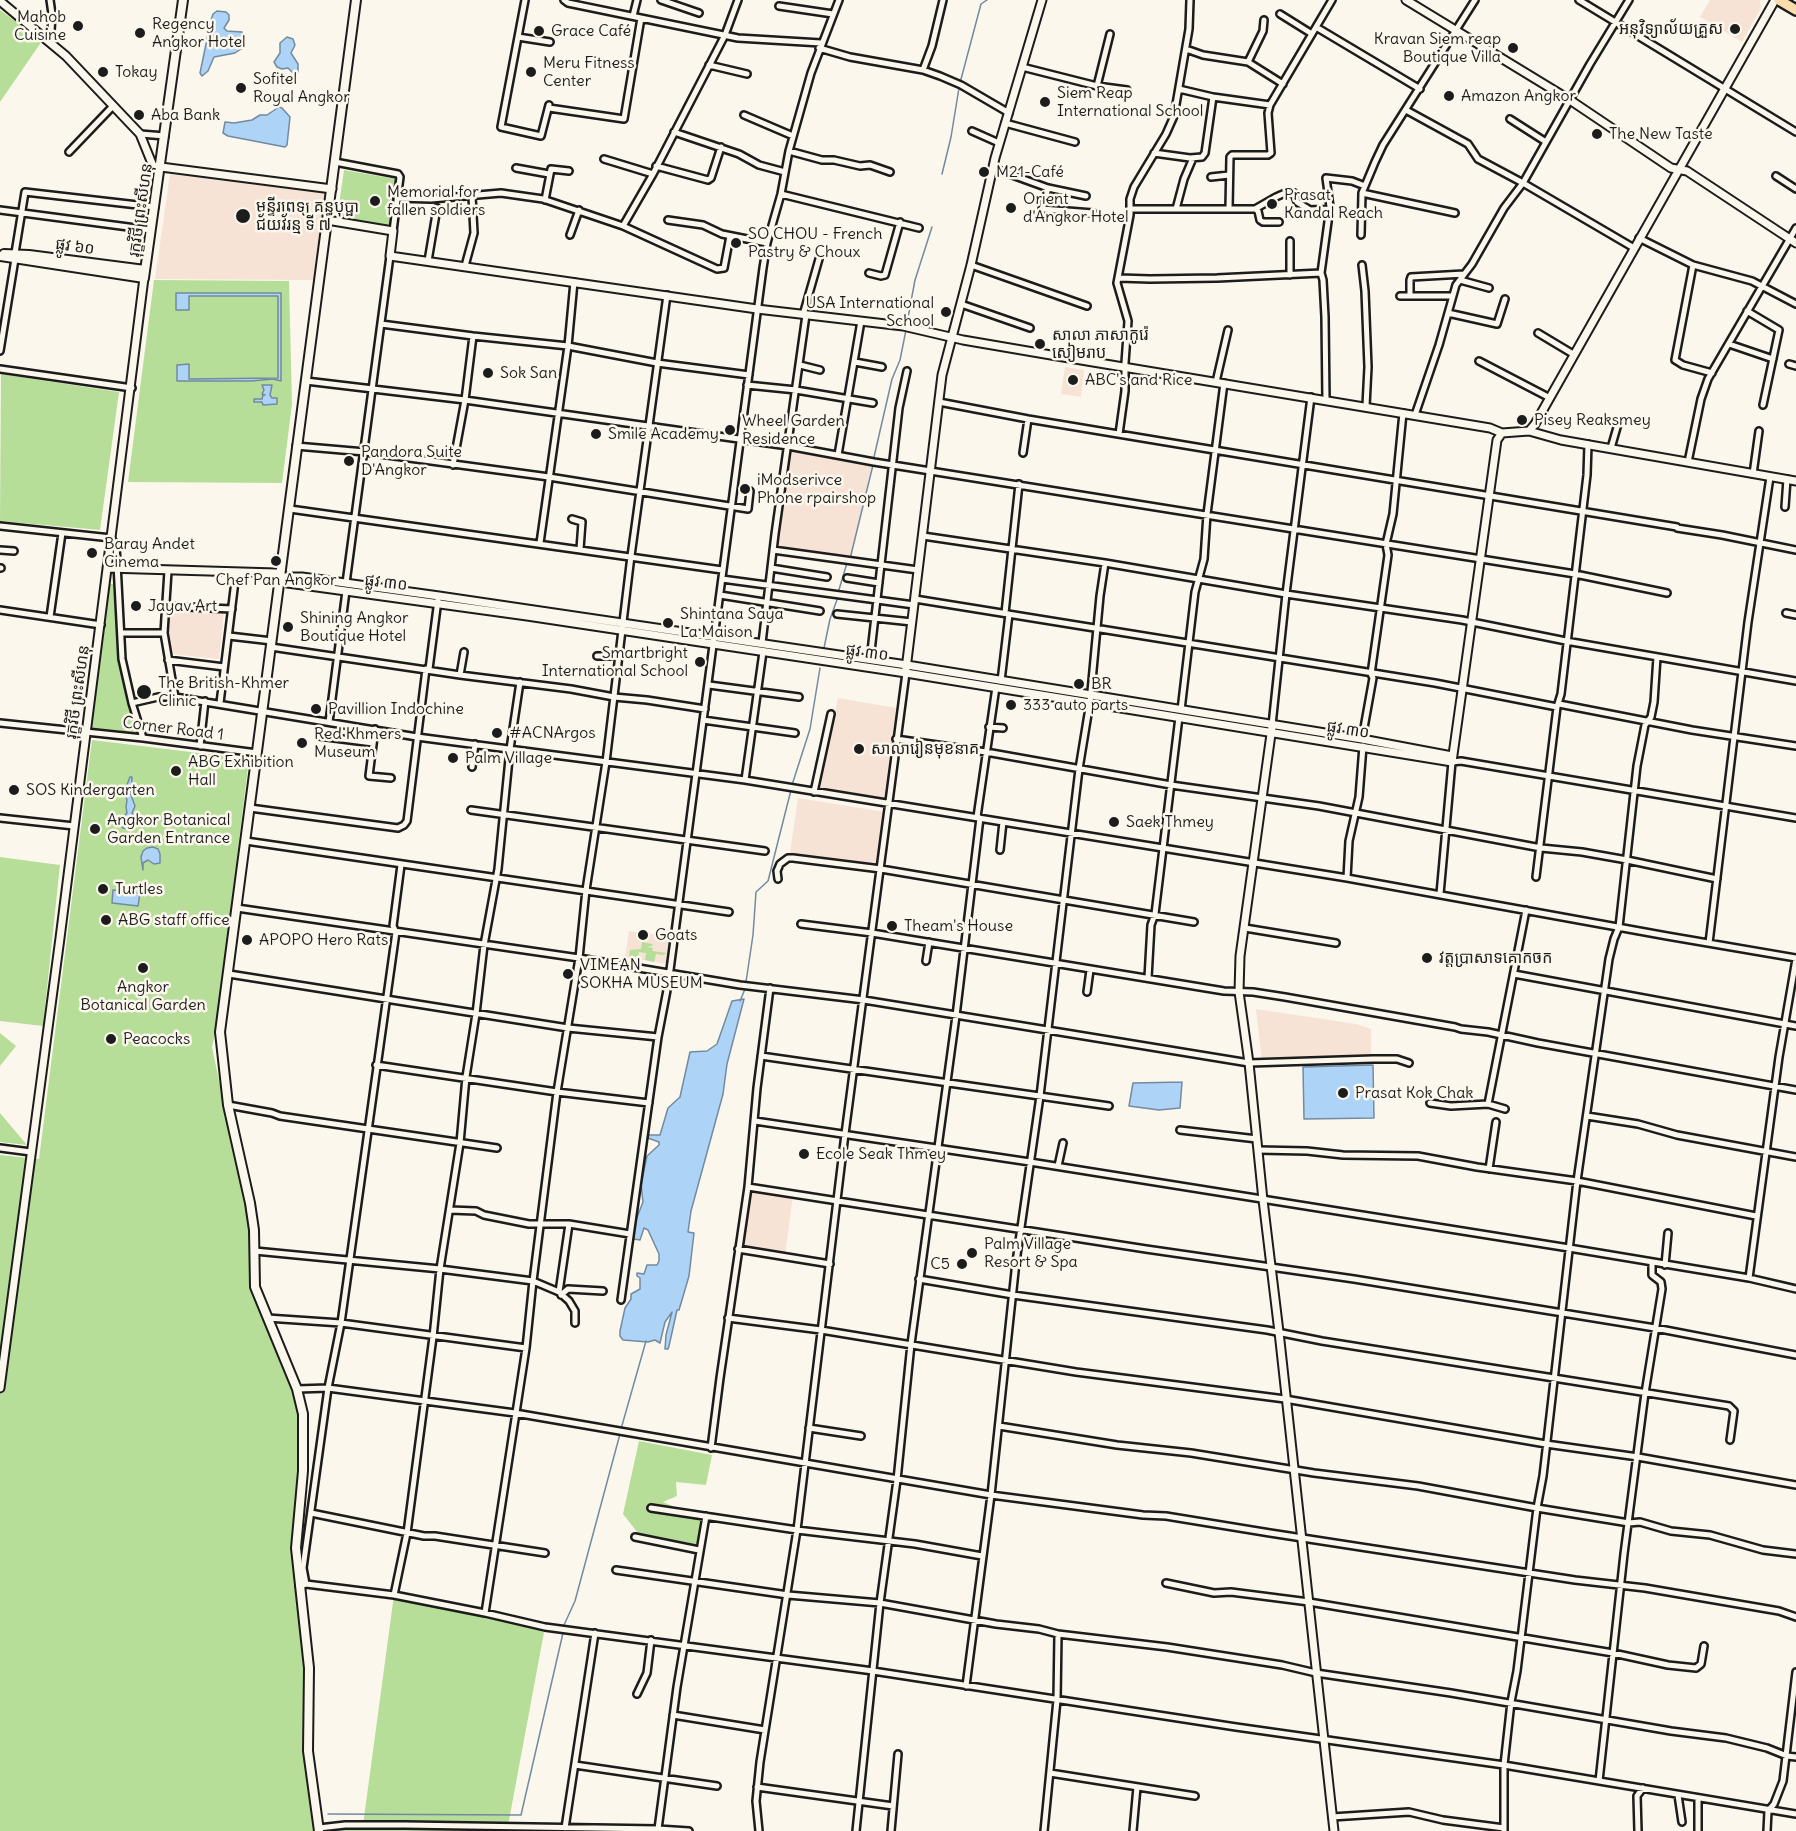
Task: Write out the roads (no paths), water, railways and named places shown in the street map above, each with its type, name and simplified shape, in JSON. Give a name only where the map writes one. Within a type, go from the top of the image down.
[{"type":"highway","points":[[1777,0],[1796,10]]},
{"type":"main road","name":"រុក្ខវិថី ព្រះសីហនុ","points":[[145,274],[183,0]]},
{"type":"main road","points":[[319,1829],[308,1751],[309,1668],[303,1585],[296,1548],[303,1472],[303,1414],[297,1389],[255,1287],[253,1274],[255,1251],[250,1203],[228,1105],[220,1032],[356,0]]},
{"type":"main road","name":"ផ្លូវ ៦០","points":[[0,255],[145,274]]},
{"type":"street","points":[[46,40],[51,31],[50,0]]},
{"type":"street","points":[[525,0],[501,127],[541,136],[549,106],[624,119],[641,18]]},
{"type":"street","points":[[564,0],[568,3],[738,38],[820,46],[850,57],[923,70],[953,81],[1009,112]]},
{"type":"street","points":[[633,16],[637,0]]},
{"type":"street","points":[[661,0],[675,2],[699,13]]},
{"type":"street","points":[[623,226],[653,174],[725,35],[738,0]]},
{"type":"street","points":[[621,1300],[709,685],[722,570],[767,243],[781,194],[793,136],[820,46],[839,0]]},
{"type":"street","points":[[923,70],[932,46],[943,0]]},
{"type":"street","points":[[759,1831],[756,1815],[757,1787],[806,1464],[845,1134],[873,933],[942,375],[971,265],[999,143],[1042,0]]},
{"type":"street","points":[[1119,434],[1125,391],[1128,321],[1118,290],[1131,194],[1172,123],[1186,50],[1190,0]]},
{"type":"street","points":[[1229,208],[1229,160],[1232,155],[1268,155],[1271,153],[1268,121],[1270,105],[1332,0]]},
{"type":"street","points":[[1406,0],[1570,100],[1671,168],[1687,171],[1793,241]]},
{"type":"street","points":[[1360,235],[1364,189],[1383,146],[1475,0]]},
{"type":"street","points":[[1579,0],[1796,132]]},
{"type":"street","points":[[1415,415],[1452,296],[1460,280],[1504,208],[1523,183],[1629,0]]},
{"type":"street","points":[[1529,431],[1777,0]]},
{"type":"street","points":[[0,1],[66,56],[140,134],[153,166],[332,189]]},
{"type":"street","points":[[779,6],[833,14]]},
{"type":"street","points":[[1280,14],[1312,34]]},
{"type":"street","points":[[1248,62],[1263,31],[1264,20]]},
{"type":"street","points":[[1316,27],[1420,89]]},
{"type":"street","points":[[1097,86],[1110,34]]},
{"type":"street","points":[[518,37],[550,42]]},
{"type":"street","points":[[1186,50],[1248,62],[1283,84]]},
{"type":"street","points":[[709,65],[747,74]]},
{"type":"street","points":[[1022,67],[1097,86],[1127,90]]},
{"type":"street","points":[[1179,89],[1213,97],[1270,105]]},
{"type":"street","points":[[1154,153],[1192,158],[1202,157],[1205,153],[1213,97]]},
{"type":"street","points":[[69,152],[113,106]]},
{"type":"street","points":[[1406,110],[1468,144],[1478,159],[1634,248]]},
{"type":"street","points":[[744,115],[793,136]]},
{"type":"street","points":[[1510,119],[1546,142]]},
{"type":"street","points":[[1005,123],[1075,142]]},
{"type":"street","points":[[972,131],[999,143]]},
{"type":"street","points":[[674,132],[747,157],[752,163],[785,172]]},
{"type":"street","points":[[140,134],[165,136]]},
{"type":"street","points":[[656,166],[708,180],[711,178],[721,147]]},
{"type":"street","points":[[789,151],[822,160],[860,166],[870,165],[890,172]]},
{"type":"street","points":[[1176,209],[1192,158]]},
{"type":"street","points":[[604,159],[653,174]]},
{"type":"street","points":[[329,722],[400,177],[396,172],[335,162]]},
{"type":"street","points":[[516,168],[549,174]]},
{"type":"street","points":[[544,200],[552,168],[569,171]]},
{"type":"street","points":[[993,168],[1048,188],[1086,196]]},
{"type":"street","points":[[1211,177],[1229,175]]},
{"type":"street","points":[[1776,176],[1796,189]]},
{"type":"street","points":[[1326,400],[1325,317],[1321,273],[1330,209],[1326,178],[1352,181],[1364,189],[1455,213]]},
{"type":"street","points":[[1048,188],[1042,209],[1093,213]]},
{"type":"street","points":[[0,351],[3,320],[25,192],[155,207]]},
{"type":"street","points":[[1130,209],[1255,209],[1285,193],[1294,193],[1297,202],[1310,210],[1330,209]]},
{"type":"street","points":[[398,198],[431,199],[501,194],[544,200],[623,226],[717,269],[722,269],[725,265],[730,236]]},
{"type":"street","points":[[781,194],[919,228]]},
{"type":"street","points":[[465,266],[474,232],[472,196]]},
{"type":"street","points":[[428,261],[437,208]]},
{"type":"street","points":[[1255,209],[1263,222],[1279,222]]},
{"type":"street","points":[[0,210],[151,230]]},
{"type":"street","points":[[570,235],[579,210]]},
{"type":"street","points":[[327,220],[393,231]]},
{"type":"street","points":[[668,220],[703,225],[730,236],[767,243]]},
{"type":"street","points":[[869,273],[885,275],[900,222]]},
{"type":"street","points":[[1688,462],[1701,399],[1712,374],[1761,285],[1793,241],[1796,228]]},
{"type":"street","points":[[1639,238],[1693,265],[1732,274],[1761,285],[1796,304]]},
{"type":"street","points":[[1290,240],[1290,275]]},
{"type":"street","points":[[390,256],[757,309],[903,326],[975,342],[1366,406],[1490,428],[1502,433],[1529,431],[1588,444],[1796,481]]},
{"type":"street","points":[[745,780],[758,692],[773,550],[800,365],[804,315],[819,259]]},
{"type":"street","points":[[971,265],[1087,306]]},
{"type":"street","points":[[1362,265],[1368,367],[1366,406]]},
{"type":"street","points":[[1693,265],[1676,360],[1683,365],[1712,374]]},
{"type":"street","points":[[1119,278],[1321,273]]},
{"type":"street","name":"រុក្ខវិថី ព្រះសីហនុ","points":[[0,1388],[2,1353],[31,1152],[145,274]]},
{"type":"street","points":[[1410,296],[1412,277],[1464,274]]},
{"type":"street","points":[[1460,280],[1489,288]]},
{"type":"street","points":[[540,543],[568,346],[574,282]]},
{"type":"street","points":[[485,1612],[526,1348],[532,1281],[557,1092],[579,958],[586,890],[606,762],[648,428],[668,295]]},
{"type":"street","points":[[1400,296],[1452,296]]},
{"type":"street","points":[[1448,313],[1496,324],[1505,298]]},
{"type":"street","points":[[961,304],[1030,328]]},
{"type":"street","points":[[1747,311],[1779,328],[1763,405]]},
{"type":"street","points":[[838,455],[861,321]]},
{"type":"street","points":[[381,324],[568,346],[657,363],[748,375]]},
{"type":"street","points":[[1148,978],[1151,925],[1155,914],[1198,580],[1204,559],[1207,514],[1216,450],[1220,383],[1228,330]]},
{"type":"street","points":[[1538,333],[1574,354]]},
{"type":"street","points":[[453,465],[465,400],[472,336]]},
{"type":"street","points":[[1729,344],[1773,358]]},
{"type":"street","points":[[1479,361],[1550,398]]},
{"type":"street","points":[[855,362],[882,367]]},
{"type":"street","points":[[800,365],[820,370]]},
{"type":"street","points":[[0,369],[132,388]]},
{"type":"street","points":[[870,660],[899,408],[907,370]]},
{"type":"street","points":[[306,381],[465,400],[648,428],[788,446],[893,465],[1575,574],[1667,593]]},
{"type":"street","points":[[747,385],[796,390],[873,403]]},
{"type":"street","points":[[1311,398],[1278,658],[1272,728],[1240,956],[1239,992],[1253,1062],[1263,1200],[1334,1831]]},
{"type":"street","points":[[939,402],[1028,419],[1677,527],[1796,550]]},
{"type":"street","points":[[1347,878],[1349,841],[1359,797],[1363,743],[1388,555],[1386,544],[1393,514],[1403,413]]},
{"type":"street","points":[[1023,453],[1028,419]]},
{"type":"street","points":[[1611,448],[1618,424]]},
{"type":"street","points":[[1753,474],[1759,431]]},
{"type":"street","points":[[1440,894],[1452,759],[1473,623],[1496,445],[1502,433]]},
{"type":"street","points":[[1536,877],[1587,475],[1588,444]]},
{"type":"street","points":[[296,446],[365,452],[549,477],[748,509],[750,491]]},
{"type":"street","points":[[1708,943],[1753,585],[1770,477]]},
{"type":"street","points":[[1785,507],[1787,479]]},
{"type":"street","points":[[856,1831],[911,1344],[965,950],[989,727],[998,684],[1007,614],[1019,484]]},
{"type":"street","points":[[290,509],[722,570]]},
{"type":"street","points":[[573,519],[582,522],[580,549]]},
{"type":"street","points":[[0,526],[111,537],[116,546],[119,568],[122,659],[143,738]]},
{"type":"street","points":[[50,618],[62,533]]},
{"type":"street","points":[[922,536],[1105,563],[1198,580],[1473,623],[1796,681]]},
{"type":"street","points":[[0,550],[14,551]]},
{"type":"street","points":[[773,550],[918,570]]},
{"type":"street","points":[[966,1686],[1105,563]]},
{"type":"street","name":"ផ្លូវ ៣០","points":[[107,568],[276,573],[280,577],[289,576],[346,587],[622,627],[714,637],[762,648],[1090,698],[1452,759]]},
{"type":"street","points":[[771,568],[827,577]]},
{"type":"street","points":[[168,571],[164,633],[175,697]]},
{"type":"street","points":[[220,704],[236,573]]},
{"type":"street","points":[[847,578],[879,583]]},
{"type":"street","points":[[722,579],[878,601],[914,602],[1007,614],[1462,688],[1647,722],[1796,746]]},
{"type":"street","points":[[720,595],[820,611]]},
{"type":"street","points":[[250,808],[398,828],[404,825],[438,600]]},
{"type":"street","points":[[166,606],[232,609]]},
{"type":"street","points":[[0,610],[100,624]]},
{"type":"street","points":[[1786,613],[1796,615]]},
{"type":"street","points":[[837,614],[912,622]]},
{"type":"street","name":"ផ្លូវ ៣០","points":[[622,627],[713,645],[870,660],[906,669]]},
{"type":"street","points":[[121,633],[164,633]]},
{"type":"street","points":[[229,636],[460,675],[571,689],[705,710]]},
{"type":"street","points":[[460,675],[464,652]]},
{"type":"street","points":[[597,656],[618,656]]},
{"type":"street","points":[[1332,1817],[1409,1812],[1504,1830],[1504,1765],[1511,1702],[1516,1680],[1546,1444],[1577,1181],[1605,989],[1614,939],[1619,927],[1641,745],[1654,702],[1657,657]]},
{"type":"street","points":[[168,660],[225,667]]},
{"type":"street","points":[[394,1595],[407,1533],[440,1269],[460,1143],[466,1077],[505,813],[510,749],[520,682]]},
{"type":"street","points":[[709,685],[799,697]]},
{"type":"street","points":[[132,702],[158,697],[175,697],[417,737],[745,780],[1347,878],[1796,958],[1756,1216],[1749,1278]]},
{"type":"street","points":[[200,746],[205,702]]},
{"type":"street","points":[[814,792],[831,714]]},
{"type":"street","points":[[703,720],[795,733]]},
{"type":"street","name":"Corner Road 1","points":[[0,723],[257,753]]},
{"type":"street","points":[[989,727],[1003,728]]},
{"type":"street","points":[[375,729],[369,776],[391,778]]},
{"type":"street","points":[[319,736],[373,743]]},
{"type":"street","points":[[896,739],[986,752],[1171,785],[1319,806],[1540,848],[1626,860],[1717,879]]},
{"type":"street","points":[[472,767],[475,744]]},
{"type":"street","points":[[1452,759],[1796,818]]},
{"type":"street","points":[[471,810],[765,851]]},
{"type":"street","points":[[0,818],[74,826]]},
{"type":"street","points":[[1000,850],[1003,822]]},
{"type":"street","points":[[246,841],[729,912]]},
{"type":"street","points":[[778,879],[777,871],[788,858],[881,869],[1194,922]]},
{"type":"street","points":[[401,865],[393,926],[396,932],[387,1000],[341,1323],[328,1388],[303,1568],[303,1585],[394,1595],[485,1612],[545,1627],[873,1671],[1504,1765],[1796,1814]]},
{"type":"street","points":[[237,908],[864,1000],[1253,1062],[1373,1059],[1404,1060],[1409,1063]]},
{"type":"street","points":[[1488,1104],[1526,910]]},
{"type":"street","points":[[801,924],[873,933],[965,950],[1239,992],[1285,997],[1796,1090]]},
{"type":"street","points":[[1245,928],[1336,943]]},
{"type":"street","points":[[926,961],[928,942]]},
{"type":"street","points":[[1087,992],[1090,969]]},
{"type":"street","points":[[229,974],[568,1028],[658,1037]]},
{"type":"street","points":[[1514,974],[1796,1026]]},
{"type":"street","points":[[711,1448],[748,1187],[770,988]]},
{"type":"street","points":[[761,1056],[1109,1106]]},
{"type":"street","points":[[376,1065],[649,1103]]},
{"type":"street","points":[[1430,1103],[1451,1106],[1488,1104],[1505,1109]]},
{"type":"street","points":[[228,1105],[280,1116],[497,1148]]},
{"type":"street","points":[[1587,1116],[1638,1124],[1698,1140],[1796,1157]]},
{"type":"street","points":[[754,1121],[1030,1162],[1569,1248],[1749,1278],[1796,1289]]},
{"type":"street","points":[[1489,1169],[1496,1122]]},
{"type":"street","points":[[1180,1130],[1257,1139]]},
{"type":"street","points":[[1059,1167],[1063,1143]]},
{"type":"street","points":[[0,1148],[31,1152]]},
{"type":"street","points":[[1258,1150],[1418,1156],[1489,1169],[1577,1181],[1756,1216]]},
{"type":"street","points":[[748,1187],[1270,1266],[1655,1328],[1796,1355]]},
{"type":"street","points":[[450,1210],[476,1211],[484,1215],[540,1225],[569,1224],[630,1234]]},
{"type":"street","points":[[560,1294],[569,1224]]},
{"type":"street","points":[[1665,1265],[1668,1233]]},
{"type":"street","points":[[738,1249],[830,1264]]},
{"type":"street","points":[[255,1251],[349,1259],[532,1281],[560,1294],[569,1301],[575,1311],[575,1323]]},
{"type":"street","points":[[1599,1781],[1645,1393],[1662,1288],[1661,1282],[1652,1275],[1652,1263]]},
{"type":"street","points":[[919,1279],[1013,1295],[1279,1332],[1729,1406],[1734,1411],[1730,1440]]},
{"type":"street","points":[[560,1294],[568,1289],[603,1291]]},
{"type":"street","points":[[267,1318],[341,1323],[526,1348]]},
{"type":"street","points":[[728,1318],[821,1330],[1167,1384],[1285,1399],[1796,1485]]},
{"type":"street","points":[[297,1389],[328,1388],[515,1413],[991,1495],[1166,1516],[1529,1571],[1779,1611],[1796,1617]]},
{"type":"street","points":[[999,1426],[1418,1486],[1537,1508],[1640,1522],[1671,1531],[1710,1535],[1763,1550],[1796,1554]]},
{"type":"street","points":[[809,1428],[861,1436]]},
{"type":"street","points":[[300,1502],[312,1505]]},
{"type":"street","points":[[651,1508],[982,1556]]},
{"type":"street","points":[[311,1513],[407,1533],[545,1553]]},
{"type":"street","points":[[658,1829],[673,1715],[706,1516]]},
{"type":"street","points":[[635,1537],[699,1550]]},
{"type":"street","points":[[616,1570],[788,1594],[880,1603],[1058,1634],[1167,1647],[1316,1673],[1511,1702],[1671,1731],[1726,1738],[1796,1757]]},
{"type":"street","points":[[1166,1583],[1214,1593],[1231,1592],[1309,1602],[1613,1653],[1668,1665],[1696,1668],[1701,1664],[1704,1646]]},
{"type":"street","points":[[565,1828],[595,1633]]},
{"type":"street","points":[[1044,1831],[1057,1700],[1058,1634]]},
{"type":"street","points":[[637,1694],[647,1673],[651,1640]]},
{"type":"street","points":[[1767,1831],[1768,1811],[1774,1804],[1783,1781],[1796,1672]]},
{"type":"street","points":[[673,1715],[765,1730]]},
{"type":"street","points":[[891,1831],[898,1754]]},
{"type":"street","points":[[575,1765],[717,1786]]},
{"type":"street","points":[[1050,1773],[1196,1796]]},
{"type":"street","points":[[757,1787],[893,1806]]},
{"type":"street","points":[[1133,1831],[1137,1787]]},
{"type":"street","points":[[1638,1831],[1636,1796],[1643,1788]]},
{"type":"street","points":[[1678,1795],[1682,1822]]},
{"type":"street","points":[[1698,1799],[1698,1831]]},
{"type":"street","points":[[319,1829],[345,1825],[405,1825],[689,1831]]},
{"type":"water","points":[[217,11],[226,12],[229,15],[224,28],[227,31],[242,32],[244,43],[235,53],[214,57],[208,71],[202,76],[200,73],[211,20]]},
{"type":"water","points":[[287,37],[293,39],[295,45],[291,53],[298,64],[298,72],[295,75],[288,68],[277,67],[274,62],[280,53],[280,43]]},
{"type":"water","points":[[279,107],[290,117],[285,147],[228,136],[223,133],[225,122],[252,120],[260,115],[267,115]]},
{"type":"water","points":[[176,293],[281,293],[281,381],[273,379],[177,381],[177,365],[189,364],[189,379],[278,378],[278,296],[189,296],[189,310],[176,310]]},
{"type":"water","points":[[262,385],[272,385],[270,395],[272,398],[277,398],[277,404],[263,405],[262,402],[254,402],[254,399],[262,399],[265,395],[262,394],[264,390]]},
{"type":"water","points":[[132,777],[131,795],[135,806],[132,813],[136,819],[133,830],[123,828],[118,822],[127,813],[127,800],[125,793],[116,790],[125,790]]},
{"type":"water","points":[[153,847],[158,849],[160,863],[154,864],[148,860],[143,863],[143,870],[141,857],[143,851]]},
{"type":"water","points":[[113,890],[140,893],[138,906],[112,903]]},
{"type":"water","points":[[744,999],[727,1064],[723,1094],[691,1211],[688,1232],[694,1233],[689,1276],[679,1310],[677,1310],[668,1349],[665,1349],[666,1335],[672,1312],[665,1322],[660,1343],[655,1340],[648,1342],[623,1340],[620,1331],[625,1308],[631,1299],[631,1294],[640,1289],[640,1278],[637,1273],[644,1274],[647,1265],[657,1265],[659,1261],[659,1254],[648,1230],[644,1228],[640,1240],[634,1239],[634,1225],[643,1202],[641,1184],[647,1156],[659,1145],[659,1142],[648,1138],[649,1135],[660,1135],[668,1108],[680,1097],[690,1052],[707,1051],[717,1044],[732,1001]]},
{"type":"water","points":[[1373,1065],[1374,1118],[1304,1119],[1303,1067]]},
{"type":"water","points":[[1182,1082],[1180,1108],[1159,1110],[1129,1106],[1133,1083]]},
{"type":"waterway","points":[[960,83],[981,4],[987,0]]},
{"type":"waterway","points":[[942,174],[959,88]]},
{"type":"waterway","points":[[907,323],[915,280],[932,227]]},
{"type":"waterway","points":[[874,457],[906,330]]},
{"type":"waterway","points":[[850,559],[873,465]]},
{"type":"waterway","points":[[838,593],[847,563]]},
{"type":"waterway","points":[[824,648],[830,619],[838,597]]},
{"type":"waterway","points":[[792,785],[810,729],[820,668]]},
{"type":"waterway","points":[[746,982],[756,892],[768,881],[791,790]]},
{"type":"waterway","points":[[740,1001],[745,989]]},
{"type":"waterway","points":[[621,1429],[646,1341]]},
{"type":"waterway","points":[[564,1625],[575,1601],[620,1434]]},
{"type":"waterway","points":[[328,1814],[521,1815],[563,1633]]},
{"type":"place","name":"Mahob Cuisine","points":[[78,26]]},
{"type":"place","name":"អនុវិទ្យាល័យគ្រួស","points":[[1735,29]]},
{"type":"place","name":"Grace Café","points":[[539,31]]},
{"type":"place","name":"Regency Angkor Hotel","points":[[140,33]]},
{"type":"place","name":"Kravan Siem reap Boutique Villa","points":[[1513,48]]},
{"type":"place","name":"Tokay","points":[[103,72]]},
{"type":"place","name":"Meru Fitness Center","points":[[531,72]]},
{"type":"place","name":"Sofitel Royal Angkor","points":[[241,88]]},
{"type":"place","name":"Amazon Angkor","points":[[1449,96]]},
{"type":"place","name":"Siem Reap International School","points":[[1045,102]]},
{"type":"place","name":"Aba Bank","points":[[139,115]]},
{"type":"place","name":"The New Taste","points":[[1597,134]]},
{"type":"place","name":"M21-Café","points":[[984,172]]},
{"type":"place","name":"Memorial for fallen soldiers","points":[[375,201]]},
{"type":"place","name":"Prasat Kandal Reach","points":[[1272,204]]},
{"type":"place","name":"Orient d'Angkor Hotel","points":[[1011,208]]},
{"type":"place","name":"មន្ទីរពេទ្យ គន្ធបុប្ផា ជ័យវ័រន្ម ទី ៧","points":[[243,216]]},
{"type":"place","name":"SO CHOU - French Pastry & Choux","points":[[736,243]]},
{"type":"place","name":"USA International School","points":[[946,312]]},
{"type":"place","name":"សាលា ភាសាកូរ៉េ សៀមរាប","points":[[1040,344]]},
{"type":"place","name":"Sok San","points":[[488,373]]},
{"type":"place","name":"ABC's and Rice","points":[[1073,380]]},
{"type":"place","name":"Pisey Reaksmey","points":[[1522,420]]},
{"type":"place","name":"Wheel Garden Residence","points":[[730,430]]},
{"type":"place","name":"Smile Academy","points":[[596,434]]},
{"type":"place","name":"Pandora Suite D'Angkor","points":[[349,461]]},
{"type":"place","name":"iModserivce Phone rpairshop","points":[[745,489]]},
{"type":"place","name":"Baray Andet Cinema","points":[[92,553]]},
{"type":"place","name":"Chef Pan Angkor","points":[[276,561]]},
{"type":"place","name":"Jayav Art","points":[[136,606]]},
{"type":"place","name":"Shintana Saya La Maison","points":[[668,623]]},
{"type":"place","name":"Shining Angkor Boutique Hotel","points":[[288,627]]},
{"type":"place","name":"Smartbright International School","points":[[700,662]]},
{"type":"place","name":"BR","points":[[1079,684]]},
{"type":"place","name":"The British-Khmer Clinic","points":[[144,692]]},
{"type":"place","name":"333 auto parts","points":[[1011,705]]},
{"type":"place","name":"Pavillion Indochine","points":[[316,709]]},
{"type":"place","name":"#ACNArgos","points":[[497,733]]},
{"type":"place","name":"Red Khmers Museum","points":[[302,743]]},
{"type":"place","name":"សាលារៀនមុខនាគ","points":[[859,749]]},
{"type":"place","name":"Palm Village","points":[[453,758]]},
{"type":"place","name":"ABG Exhibition Hall","points":[[176,771]]},
{"type":"place","name":"SOS Kindergarten","points":[[14,790]]},
{"type":"place","name":"Saek Thmey","points":[[1114,822]]},
{"type":"place","name":"Angkor Botanical Garden Entrance","points":[[95,829]]},
{"type":"place","name":"Turtles","points":[[103,889]]},
{"type":"place","name":"ABG staff office","points":[[106,920]]},
{"type":"place","name":"Theam's House","points":[[892,926]]},
{"type":"place","name":"Goats","points":[[643,935]]},
{"type":"place","name":"APOPO Hero Rats","points":[[247,940]]},
{"type":"place","name":"វត្តប្រាសាទគោកចក","points":[[1427,958]]},
{"type":"place","name":"Angkor Botanical Garden","points":[[143,968]]},
{"type":"place","name":"VIMEAN SOKHA MUSEUM","points":[[568,974]]},
{"type":"place","name":"Peacocks","points":[[111,1039]]},
{"type":"place","name":"Prasat Kok Chak","points":[[1343,1093]]},
{"type":"place","name":"Ecole Seak Thmey","points":[[804,1154]]},
{"type":"place","name":"Palm Village Resort & Spa","points":[[972,1253]]},
{"type":"place","name":"C5","points":[[962,1264]]}]
